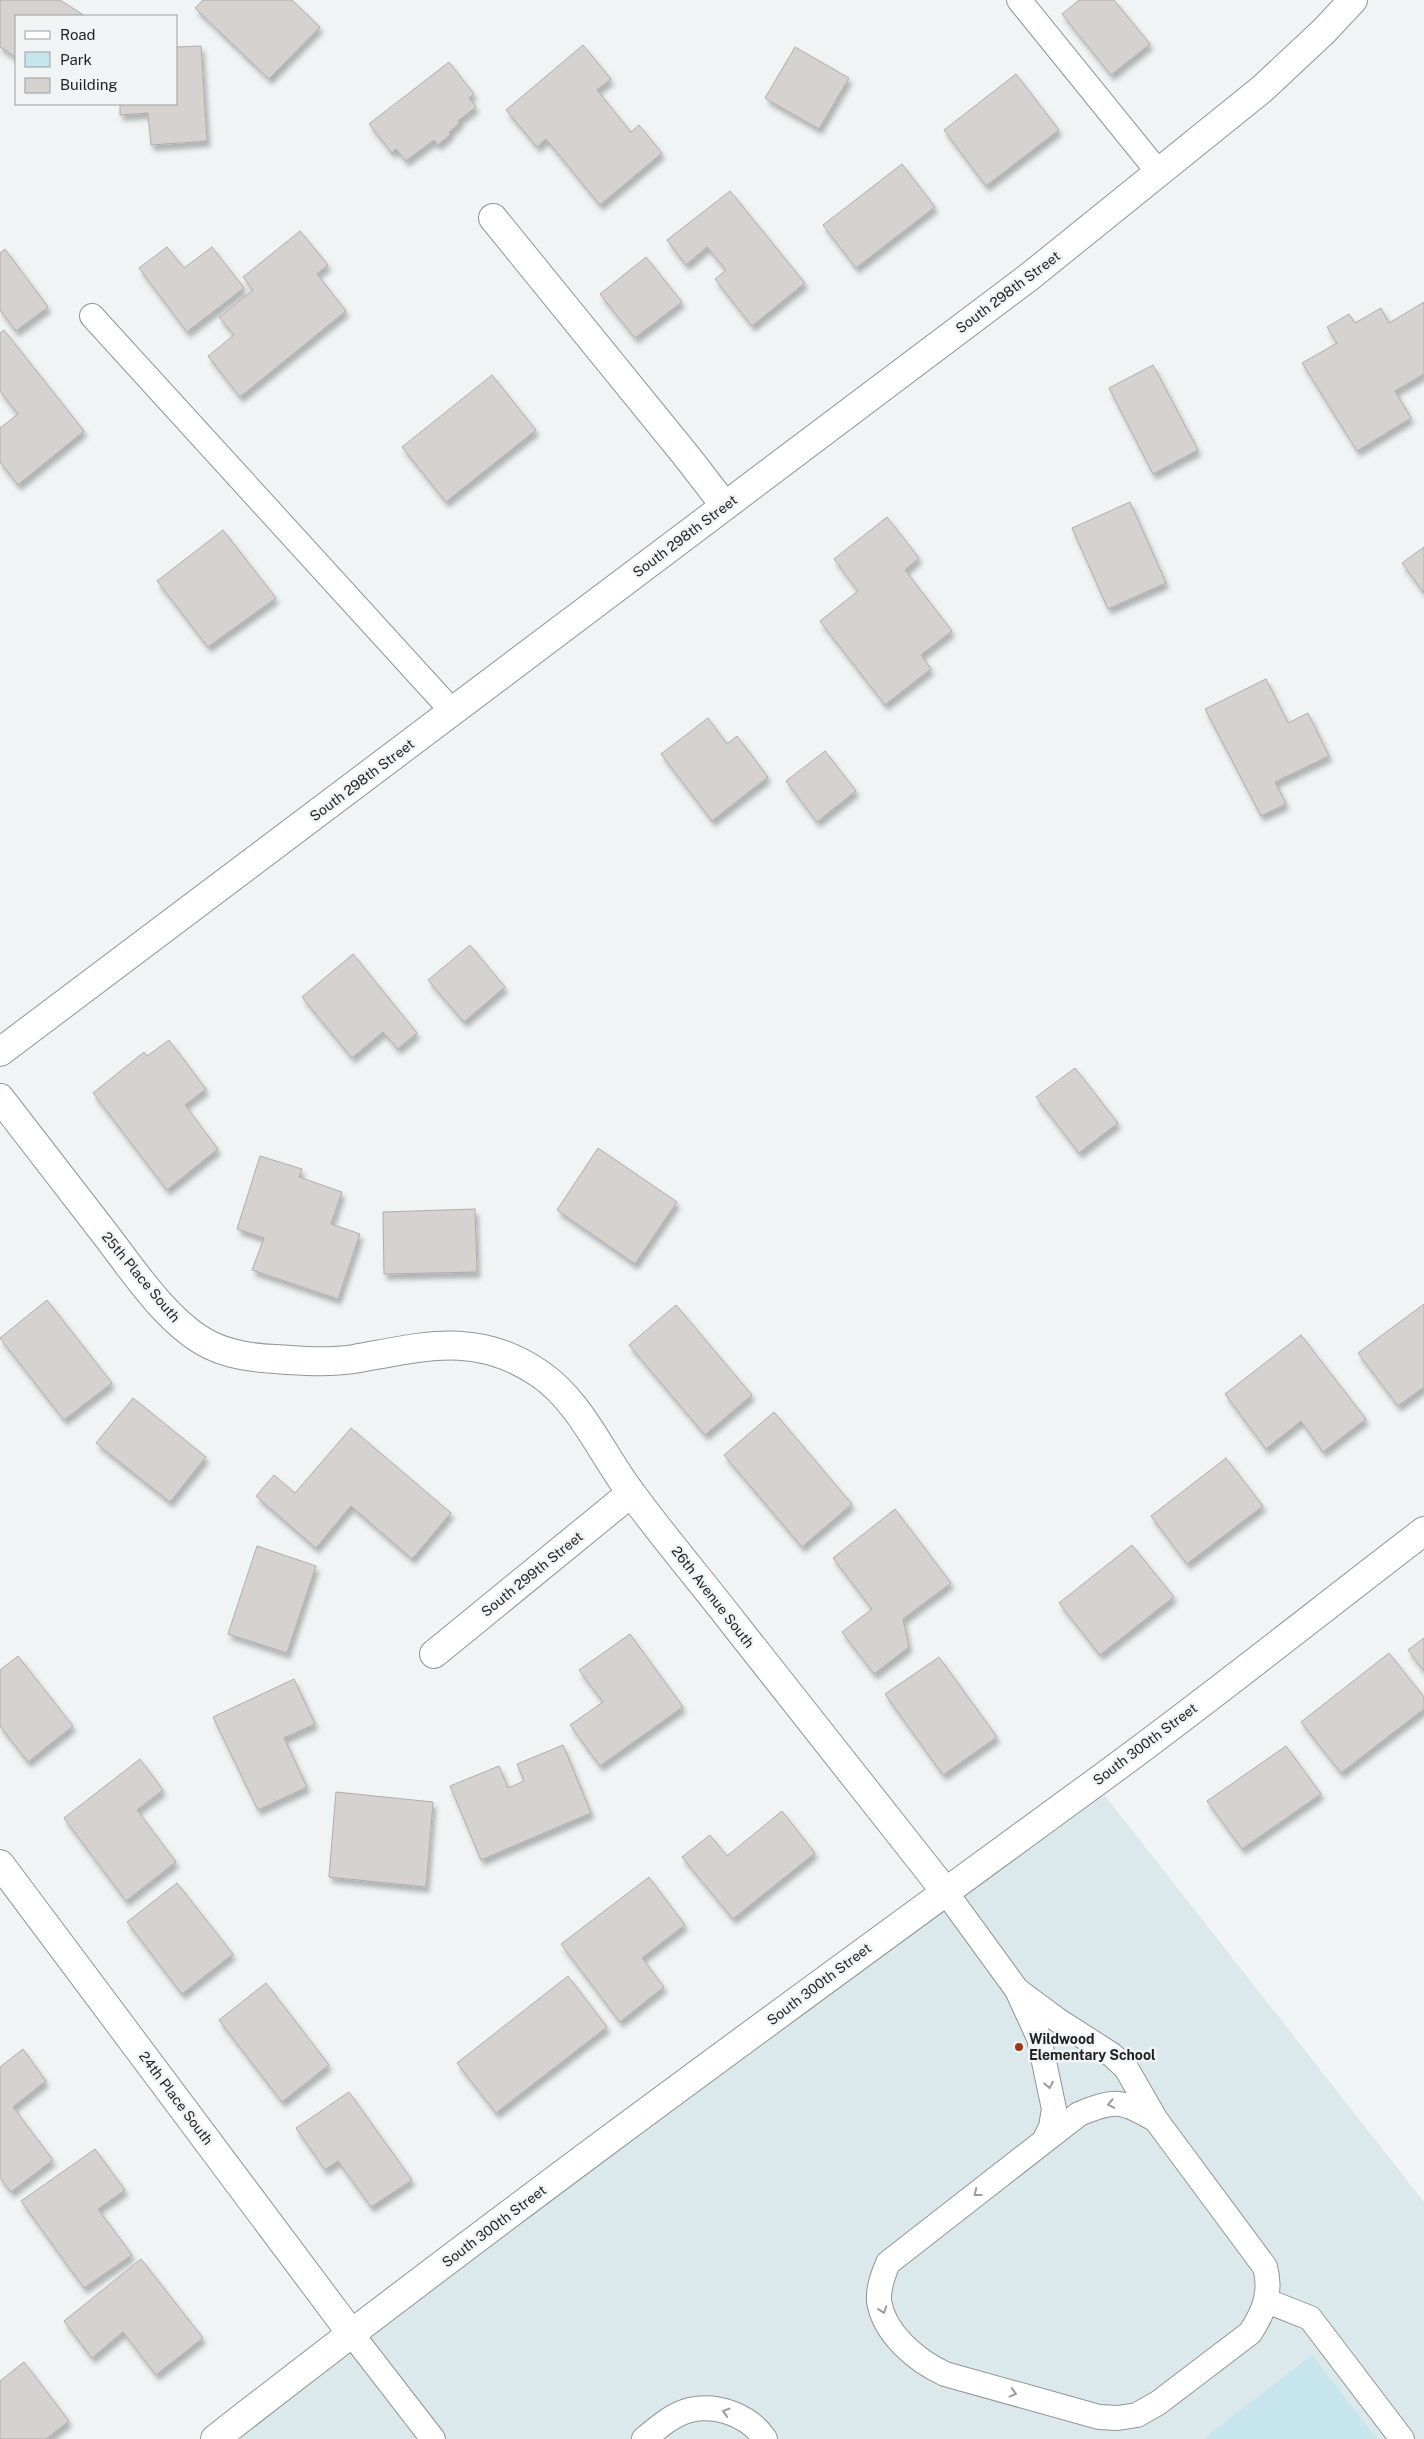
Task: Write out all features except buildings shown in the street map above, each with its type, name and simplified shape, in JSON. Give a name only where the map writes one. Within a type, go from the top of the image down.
[{"type":"street","name":"South 298th Street","points":[[0,1052],[1030,277],[1262,88],[1324,31],[1353,0]]},
{"type":"street","points":[[493,218],[725,506]]},
{"type":"street","name":"25th Place South","points":[[0,1098],[163,1306],[188,1330],[210,1345],[242,1356],[319,1362],[352,1360],[432,1345],[456,1345]]},
{"type":"street","name":"26th Avenue South","points":[[456,1345],[485,1349],[503,1354],[542,1375],[562,1394],[582,1419],[631,1493],[945,1891]]},
{"type":"street","name":"South 299th Street","points":[[434,1654],[631,1493]]},
{"type":"street","name":"South 300th Street","points":[[215,2439],[351,2333],[945,1891],[1095,1783],[1424,1531]]},
{"type":"street","name":"24th Place South","points":[[0,1864],[351,2333]]},
{"type":"lane","points":[[1019,0],[1159,173]]},
{"type":"lane","points":[[92,316],[453,712]]},
{"type":"lane","points":[[945,1891],[1016,1990],[1039,2038],[1054,2109],[1051,2126],[1044,2141]]},
{"type":"lane","points":[[1016,1990],[1056,2019],[1112,2054],[1126,2068],[1156,2120],[1265,2267],[1269,2280],[1267,2301],[1261,2317],[1250,2333],[1158,2403],[1137,2415],[1118,2418],[1099,2417],[958,2378],[929,2366],[907,2349],[888,2324],[879,2301],[881,2281],[888,2263],[1079,2114],[1097,2107],[1121,2102],[1156,2120]]},
{"type":"lane","points":[[1267,2301],[1310,2318],[1402,2439]]},
{"type":"lane","points":[[351,2333],[433,2439]]},
{"type":"lane","points":[[644,2439],[660,2426],[688,2410],[711,2408],[746,2420],[764,2439]]},
{"type":"shaded area","name":"Wildwood Elementary School","points":[[1095,1783],[1424,2202],[1424,2439],[215,2439]]},
{"type":"green space","points":[[1312,2355],[1377,2439],[1206,2439],[1207,2436]]},
{"type":"place","name":"Wildwood Elementary School","points":[[1019,2047]]}]
